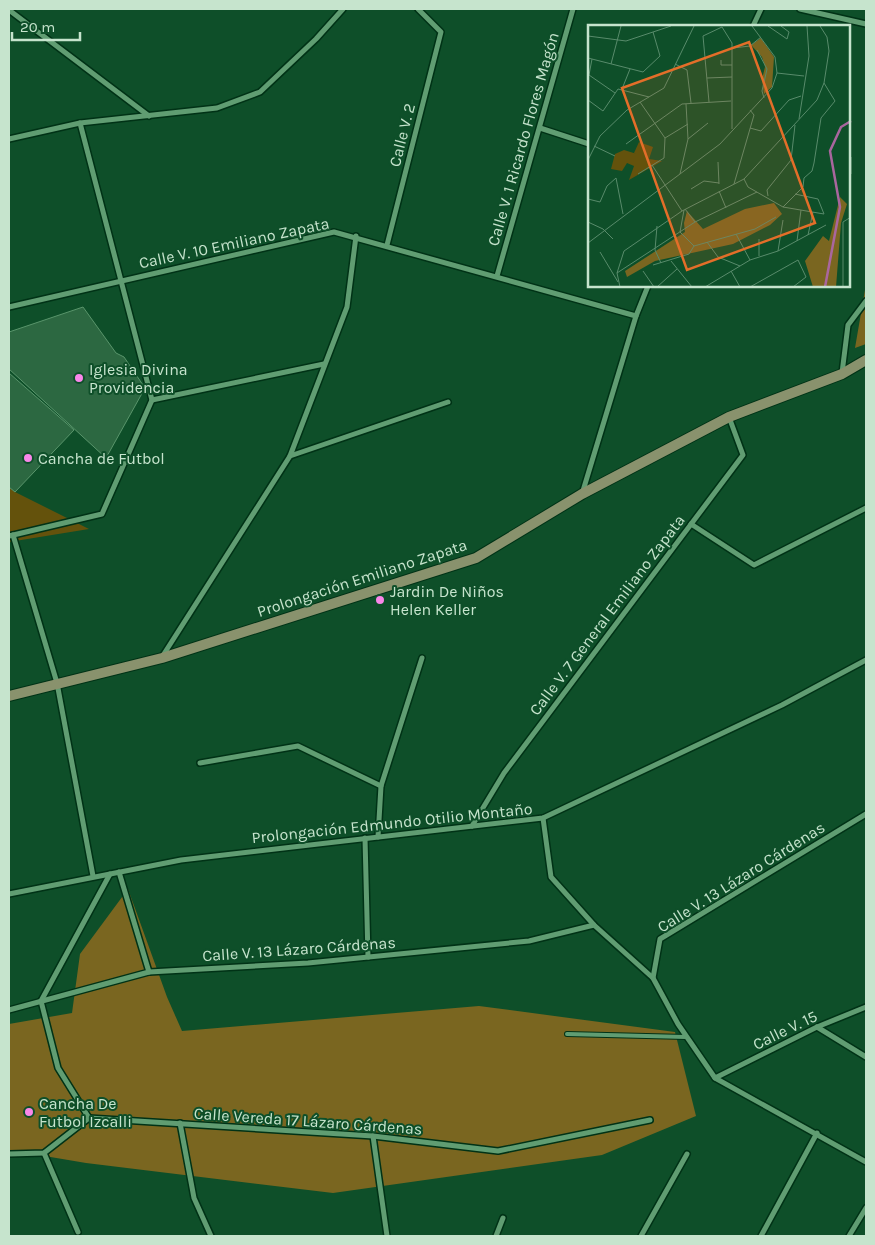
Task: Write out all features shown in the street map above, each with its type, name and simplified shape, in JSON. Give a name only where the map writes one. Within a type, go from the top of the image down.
[{"type":"main road","name":"Prolongación Emiliano Zapata","points":[[9,696],[162,658],[476,558],[582,494],[729,417],[842,374],[866,360]]},
{"type":"street","points":[[9,139],[80,123],[217,108],[260,92],[316,39],[343,9]]},
{"type":"street","name":"Calle V. 2","points":[[387,245],[441,32],[418,9]]},
{"type":"street","name":"Calle V. 1 Ricardo Flores Magón","points":[[497,276],[573,9]]},
{"type":"street","points":[[753,25],[760,9]]},
{"type":"street","points":[[800,9],[866,24]]},
{"type":"street","points":[[9,10],[149,116]]},
{"type":"street","points":[[80,123],[152,400],[102,514],[11,535],[57,683],[93,876]]},
{"type":"street","points":[[540,128],[588,144]]},
{"type":"street","name":"Calle V. 10 Emiliano Zapata","points":[[9,307],[334,232],[356,236],[636,316]]},
{"type":"street","points":[[162,658],[290,456],[324,364],[348,307],[356,236]]},
{"type":"street","points":[[582,494],[636,316],[647,288]]},
{"type":"street","points":[[842,374],[848,325],[866,301]]},
{"type":"street","points":[[152,400],[324,364]]},
{"type":"street","points":[[290,456],[448,402]]},
{"type":"street","name":"Calle V. 7 General Emiliano Zapata","points":[[472,826],[504,773],[744,455],[729,417]]},
{"type":"street","points":[[691,524],[754,565],[866,508]]},
{"type":"street","points":[[378,837],[381,786],[422,658]]},
{"type":"street","name":"Prolongación Edmundo Otilio Montaño","points":[[9,894],[181,860],[543,818],[782,705],[866,660]]},
{"type":"street","points":[[200,764],[298,746],[381,786]]},
{"type":"street","name":"Calle V. 13 Lázaro Cárdenas","points":[[653,978],[660,939],[866,814]]},
{"type":"street","points":[[543,818],[551,877],[594,925],[653,978],[686,1037],[715,1078],[818,1133],[866,1162]]},
{"type":"street","points":[[365,838],[368,957]]},
{"type":"street","points":[[119,872],[149,972]]},
{"type":"street","points":[[9,1154],[44,1153],[89,1118],[58,1068],[41,1001],[110,874]]},
{"type":"street","name":"Calle V. 13 Lázaro Cárdenas","points":[[9,1010],[149,972],[308,963],[528,941],[594,925]]},
{"type":"street","name":"Calle V. 15","points":[[715,1078],[818,1027],[866,1007]]},
{"type":"street","points":[[818,1027],[866,1058]]},
{"type":"street","name":"Calle Vereda 17 Lázaro Cárdenas","points":[[89,1118],[372,1136],[498,1151],[650,1120]]},
{"type":"street","points":[[180,1124],[194,1198],[211,1236]]},
{"type":"street","points":[[762,1236],[818,1133]]},
{"type":"street","points":[[372,1136],[387,1236]]},
{"type":"street","points":[[44,1153],[78,1232]]},
{"type":"street","points":[[641,1236],[687,1154]]},
{"type":"street","points":[[849,1236],[866,1208]]},
{"type":"street","points":[[496,1236],[503,1218]]},
{"type":"lane","points":[[567,1034],[686,1037]]},
{"type":"shaded area","points":[[866,284],[866,344],[855,348]]},
{"type":"shaded area","points":[[9,487],[15,492],[89,529],[9,542]]},
{"type":"shaded area","points":[[128,889],[167,997],[182,1031],[479,1006],[675,1032],[696,1116],[602,1155],[333,1193],[86,1163],[9,1150],[9,1024],[72,1013],[80,954]]},
{"type":"building","name":"Iglesia Divina Providencia","points":[[83,307],[116,353],[124,357],[145,388],[106,458],[9,369],[9,332]]},
{"type":"building","name":"Cancha de Futbol","points":[[9,373],[74,430],[15,492],[9,487]]},
{"type":"place","name":"Iglesia Divina Providencia","points":[[79,378]]},
{"type":"place","name":"Cancha de Futbol","points":[[28,458]]},
{"type":"place","name":"Jardin De Niños Helen Keller","points":[[380,600]]},
{"type":"place","name":"Cancha De Futbol Izcalli","points":[[29,1112]]}]
